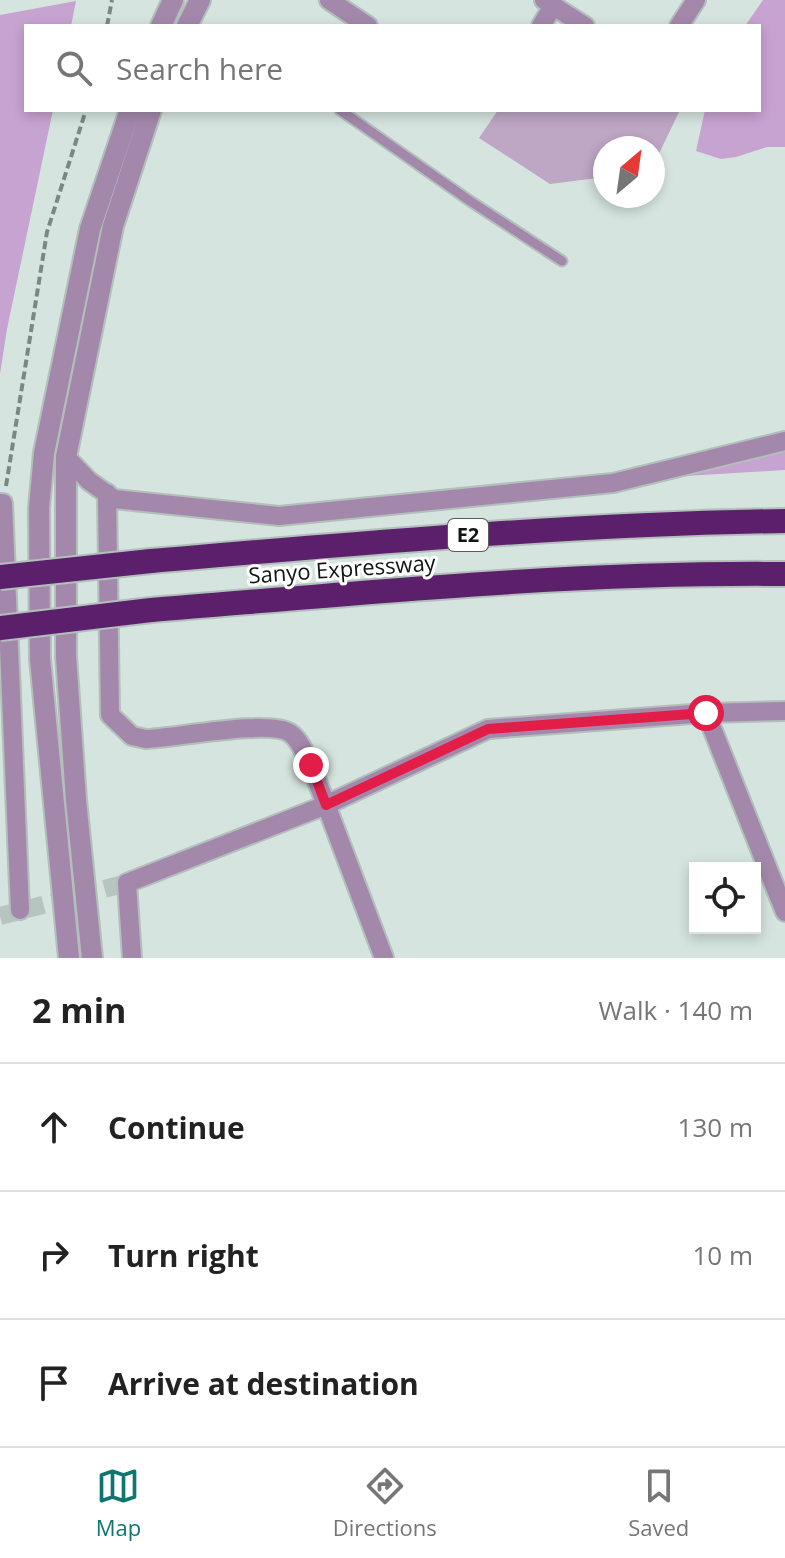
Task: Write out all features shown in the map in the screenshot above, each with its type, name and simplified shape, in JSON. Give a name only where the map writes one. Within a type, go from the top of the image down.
[{"type":"highway","name":"Sanyo Expressway","points":[[0,577],[435,537],[593,527],[785,521]]},
{"type":"highway","name":"Sanyo Expressway","points":[[0,628],[151,610],[591,578],[785,574]]},
{"type":"street","points":[[162,24],[173,0]]},
{"type":"street","points":[[188,24],[200,0]]},
{"type":"street","points":[[329,0],[365,24]]},
{"type":"street","points":[[680,24],[696,0]]},
{"type":"street","points":[[542,24],[549,3],[582,24]]},
{"type":"street","points":[[69,958],[40,659],[39,508],[44,453],[90,229],[129,112]]},
{"type":"street","points":[[92,958],[66,656],[66,457],[113,226],[150,112]]},
{"type":"street","points":[[66,457],[89,481],[114,499],[279,516],[613,483],[785,441]]},
{"type":"street","points":[[107,493],[110,715],[132,736],[146,739],[274,727],[289,733],[299,743],[311,765],[384,958]]},
{"type":"street","points":[[2,503],[20,910]]},
{"type":"street","points":[[132,958],[127,883],[326,805],[488,729],[706,713],[785,711]]},
{"type":"street","points":[[706,713],[785,912]]},
{"type":"lane","points":[[343,112],[562,261]]},
{"type":"path","points":[[107,24],[112,0]]},
{"type":"path","points":[[2,503],[47,232],[85,112]]},
{"type":"shaded area","points":[[763,0],[785,0],[785,147],[767,147],[721,159],[696,151],[705,112],[761,112],[761,24],[746,24]]},
{"type":"shaded area","points":[[76,1],[71,24],[24,24],[24,112],[53,112],[0,374],[0,15]]},
{"type":"shaded area","points":[[497,112],[679,112],[665,141],[665,136],[593,136],[593,179],[550,184],[479,138]]},
{"type":"shaded area","points":[[785,446],[785,470],[636,479]]},
{"type":"tunnel","points":[[0,916],[127,883]]},
{"type":"route","points":[[311,765],[326,805],[488,729],[706,713]]}]
